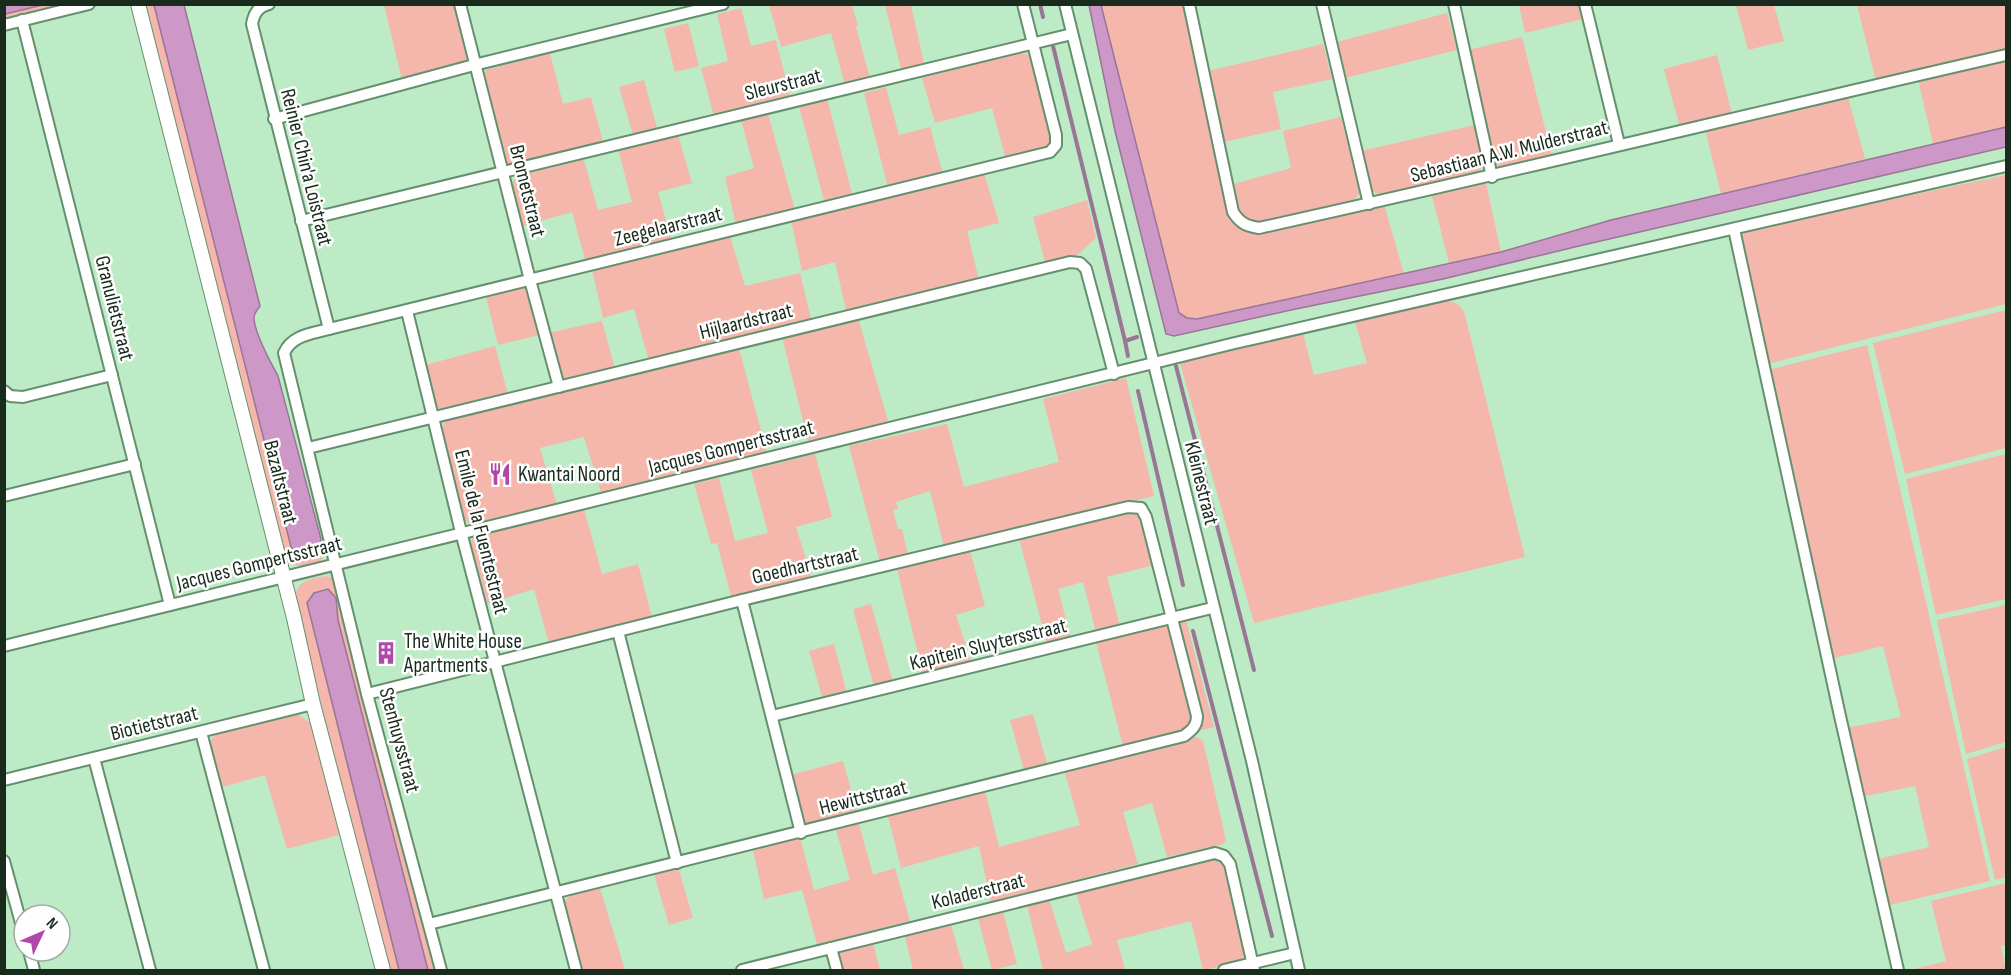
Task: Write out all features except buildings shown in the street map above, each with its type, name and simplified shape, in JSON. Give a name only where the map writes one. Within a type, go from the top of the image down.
[{"type":"street","points":[[4,25],[88,4]]},
{"type":"street","name":"Bazaltstraat","points":[[138,4],[284,577],[313,704],[383,970]]},
{"type":"street","name":"Reinier Chin'a Loistraat","points":[[269,4],[262,6],[254,15],[252,24],[328,329]]},
{"type":"street","name":"Brometstraat","points":[[460,4],[559,387]]},
{"type":"street","points":[[274,119],[474,65],[723,4]]},
{"type":"street","points":[[1023,4],[1032,43]]},
{"type":"street","name":"Kleinestraat","points":[[1065,4],[1212,608],[1252,761],[1299,970]]},
{"type":"street","name":"Sebastiaan A.W. Mulderstraat","points":[[1189,4],[1233,212],[1239,221],[1248,227],[1259,228],[1492,177],[1620,144],[2007,55]]},
{"type":"street","points":[[1322,4],[1369,204]]},
{"type":"street","points":[[1454,4],[1492,177]]},
{"type":"street","points":[[1585,4],[1620,144]]},
{"type":"street","name":"Granulietstraat","points":[[22,20],[170,605]]},
{"type":"street","name":"Sleurstraat","points":[[301,221],[1072,34]]},
{"type":"street","name":"Zeegelaarstraat","points":[[288,344],[296,338],[328,329],[1050,152],[1056,145],[1056,135],[1032,43]]},
{"type":"street","name":"Jacques Gompertsstraat","points":[[4,646],[1153,363],[2007,166]]},
{"type":"street","points":[[1734,229],[1898,970]]},
{"type":"street","name":"Hijlaardstraat","points":[[308,448],[1070,262],[1080,263],[1086,269],[1114,374]]},
{"type":"street","name":"Emile de la Fuentestraat","points":[[407,311],[461,532],[554,894],[576,970]]},
{"type":"street","name":"Stenhuysstraat","points":[[288,344],[284,353],[368,694],[441,970]]},
{"type":"street","points":[[4,391],[10,396],[23,397],[112,375]]},
{"type":"street","points":[[4,496],[135,464]]},
{"type":"street","name":"Goedhartstraat","points":[[368,694],[742,600],[1128,507],[1141,508],[1146,516],[1171,619]]},
{"type":"street","points":[[742,600],[801,833]]},
{"type":"street","name":"Kapitein Sluytersstraat","points":[[772,716],[1212,608]]},
{"type":"street","name":"Hewittstraat","points":[[429,924],[1184,736],[1193,730],[1197,723],[1197,716],[1171,619]]},
{"type":"street","points":[[618,631],[677,863]]},
{"type":"street","name":"Biotietstraat","points":[[4,780],[313,704]]},
{"type":"street","points":[[201,732],[264,970]]},
{"type":"street","points":[[94,758],[150,970]]},
{"type":"street","name":"Koladerstraat","points":[[742,970],[1215,853],[1224,856],[1230,864],[1253,967]]},
{"type":"street","points":[[4,861],[16,903]]},
{"type":"street","points":[[831,948],[837,970]]},
{"type":"street","points":[[1224,970],[1253,967],[1295,953]]},
{"type":"shaded area","points":[[5,4],[43,4],[43,5],[5,14]]},
{"type":"shaded area","points":[[43,5],[74,5],[5,20],[4,14]]},
{"type":"shaded area","points":[[144,5],[154,5],[291,547],[314,553],[319,547],[322,561],[306,566],[292,563],[284,555]]},
{"type":"shaded area","points":[[154,5],[184,5],[260,306],[254,318],[257,332],[278,376],[321,539],[317,550],[309,555],[300,554],[291,547]]},
{"type":"shaded area","points":[[384,5],[456,5],[470,60],[467,65],[402,80]]},
{"type":"shaded area","points":[[769,5],[852,5],[870,78],[845,85],[831,33],[781,47]]},
{"type":"shaded area","points":[[885,5],[911,5],[924,63],[901,69]]},
{"type":"shaded area","points":[[1089,5],[1101,5],[1179,313],[1187,318],[1197,319],[1501,252],[1611,220],[2006,127],[2006,147],[1443,279],[1174,336],[1166,334],[1115,131]]},
{"type":"shaded area","points":[[1101,5],[1183,5],[1229,214],[1239,228],[1255,234],[1384,204],[1404,274],[1197,320],[1179,313]]},
{"type":"shaded area","points":[[1519,5],[1580,5],[1583,19],[1525,33]]},
{"type":"shaded area","points":[[1736,5],[1774,5],[1784,41],[1748,50]]},
{"type":"shaded area","points":[[1857,5],[2006,5],[2006,51],[1876,81]]},
{"type":"shaded area","points":[[741,8],[751,46],[776,40],[790,97],[714,116],[701,68],[728,61],[717,14]]},
{"type":"shaded area","points":[[1447,13],[1457,50],[1341,79],[1333,43]]},
{"type":"shaded area","points":[[688,23],[699,66],[675,72],[664,29]]},
{"type":"shaded area","points":[[1522,37],[1552,156],[1497,169],[1468,50]]},
{"type":"shaded area","points":[[1323,44],[1332,79],[1273,92],[1281,129],[1224,142],[1208,71]]},
{"type":"shaded area","points":[[550,53],[563,104],[591,97],[603,142],[514,165],[507,164],[502,159],[482,81],[486,70]]},
{"type":"shaded area","points":[[1018,53],[1029,55],[1032,61],[1052,137],[1045,148],[1033,154],[1006,160],[992,108],[935,123],[922,78]]},
{"type":"shaded area","points":[[1717,55],[1732,114],[1680,127],[1664,69]]},
{"type":"shaded area","points":[[2006,58],[2006,127],[1933,144],[1918,79]]},
{"type":"shaded area","points":[[644,80],[657,128],[633,135],[619,87]]},
{"type":"shaded area","points":[[886,87],[899,135],[930,127],[943,174],[888,188],[864,93]]},
{"type":"shaded area","points":[[1848,97],[1865,159],[1721,194],[1705,129]]},
{"type":"shaded area","points":[[827,99],[853,197],[825,204],[799,106]]},
{"type":"shaded area","points":[[768,114],[795,210],[736,225],[725,177],[754,168],[741,120]]},
{"type":"shaded area","points":[[1341,117],[1360,192],[1352,203],[1261,224],[1243,215],[1234,184],[1291,168],[1283,131]]},
{"type":"shaded area","points":[[1475,125],[1483,156],[1483,163],[1478,173],[1382,195],[1376,193],[1368,184],[1361,151]]},
{"type":"shaded area","points":[[678,135],[692,183],[658,192],[672,242],[586,263],[572,212],[523,226],[513,189],[513,180],[521,175],[584,160],[598,210],[632,202],[618,149]]},
{"type":"shaded area","points":[[984,173],[999,223],[967,231],[979,280],[847,314],[835,262],[802,271],[791,220]]},
{"type":"shaded area","points":[[2006,175],[2006,304],[1767,364],[1739,232]]},
{"type":"shaded area","points":[[1486,183],[1501,252],[1449,263],[1432,196]]},
{"type":"shaded area","points":[[1087,200],[1096,238],[1073,259],[1046,266],[1033,217]]},
{"type":"shaded area","points":[[730,236],[745,286],[800,273],[812,322],[649,361],[634,309],[603,318],[592,270]]},
{"type":"shaded area","points":[[526,288],[530,294],[540,335],[498,345],[486,297]]},
{"type":"shaded area","points":[[1443,301],[1457,304],[1465,315],[1525,557],[1254,623],[1180,363],[1303,334],[1314,375],[1367,363],[1355,322]]},
{"type":"shaded area","points":[[2006,310],[2006,448],[1905,474],[1873,343]]},
{"type":"shaded area","points":[[858,318],[889,424],[809,444],[782,337]]},
{"type":"shaded area","points":[[602,321],[615,369],[569,381],[563,378],[558,373],[548,333]]},
{"type":"shaded area","points":[[1867,345],[1990,881],[1886,906],[1875,860],[1929,847],[1915,786],[1861,797],[1846,728],[1901,717],[1883,646],[1831,659],[1768,370]]},
{"type":"shaded area","points":[[495,346],[508,395],[442,410],[437,407],[426,365]]},
{"type":"shaded area","points":[[739,348],[767,453],[601,492],[584,437],[540,448],[557,505],[478,524],[471,524],[464,520],[442,430],[444,423],[450,418]]},
{"type":"shaded area","points":[[1126,378],[1154,496],[944,547],[930,491],[896,502],[898,509],[893,510],[898,529],[902,529],[908,555],[880,562],[849,446],[947,424],[964,487],[1059,462],[1043,399]]},
{"type":"shaded area","points":[[815,454],[832,517],[796,527],[812,578],[732,599],[717,543],[711,544],[694,484],[719,478],[735,541],[768,533],[751,470]]},
{"type":"shaded area","points":[[2006,454],[2006,599],[1936,615],[1906,479]]},
{"type":"shaded area","points":[[584,509],[602,574],[638,564],[652,617],[549,644],[534,589],[487,604],[471,543],[472,539],[475,536]]},
{"type":"shaded area","points":[[1128,510],[1136,511],[1141,516],[1154,565],[1107,577],[1120,626],[1096,632],[1083,582],[1058,589],[1071,639],[1047,644],[1019,538]]},
{"type":"shaded area","points":[[970,550],[985,606],[956,615],[971,662],[923,675],[897,569]]},
{"type":"shaded area","points":[[326,576],[332,578],[338,585],[436,970],[428,970],[338,620],[336,598],[307,603],[399,970],[389,970],[295,596],[302,583]]},
{"type":"shaded area","points":[[328,589],[336,598],[338,620],[428,970],[399,970],[307,603],[314,593]]},
{"type":"shaded area","points":[[871,604],[893,682],[874,687],[853,609]]},
{"type":"shaded area","points":[[2006,605],[2006,742],[1966,754],[1937,620]]},
{"type":"shaded area","points":[[1186,620],[1214,727],[1124,750],[1096,642]]},
{"type":"shaded area","points":[[834,644],[847,694],[823,700],[809,651]]},
{"type":"shaded area","points":[[1033,714],[1048,767],[1025,774],[1010,720]]},
{"type":"shaded area","points":[[299,715],[312,724],[339,835],[287,849],[265,775],[219,788],[209,743],[215,734]]},
{"type":"shaded area","points":[[1197,737],[1203,741],[1226,840],[1223,844],[1167,857],[1152,803],[1123,812],[1138,864],[991,902],[979,846],[901,868],[887,812],[985,790],[999,847],[1080,825],[1064,770]]},
{"type":"shaded area","points":[[2006,747],[2006,877],[1995,880],[1967,759]]},
{"type":"shaded area","points":[[843,761],[858,816],[811,828],[803,823],[791,775]]},
{"type":"shaded area","points":[[858,820],[873,875],[895,868],[910,921],[817,944],[802,890],[764,899],[752,846],[799,834],[814,890],[850,880],[835,826]]},
{"type":"shaded area","points":[[1205,856],[1219,858],[1224,867],[1245,951],[1242,959],[1236,963],[1203,970],[1191,921],[1117,940],[1125,970],[1043,970],[1026,901],[1048,896],[1066,953],[1092,944],[1075,890]]},
{"type":"shaded area","points":[[678,867],[693,918],[669,925],[654,874]]},
{"type":"shaded area","points":[[2006,883],[2006,945],[2001,946],[2006,970],[1911,970],[1946,961],[1931,901]]},
{"type":"shaded area","points":[[600,888],[625,970],[581,970],[563,907],[572,895]]},
{"type":"shaded area","points":[[1002,908],[1017,964],[992,970],[977,915]]},
{"type":"shaded area","points":[[950,921],[964,970],[913,970],[904,933]]},
{"type":"shaded area","points":[[873,943],[880,970],[838,970],[835,958],[842,949]]},
{"type":"waterway","points":[[1040,4],[1043,17]]},
{"type":"waterway","points":[[1053,46],[1125,341],[1137,337]]},
{"type":"waterway","points":[[1125,341],[1128,356]]},
{"type":"waterway","points":[[1176,366],[1254,670]]},
{"type":"waterway","points":[[1138,391],[1183,585]]},
{"type":"waterway","points":[[1193,631],[1272,936]]},
{"type":"place","name":"Kwantai Noord","points":[[500,474]]},
{"type":"place","name":"The White House Apartments","points":[[386,653]]}]
